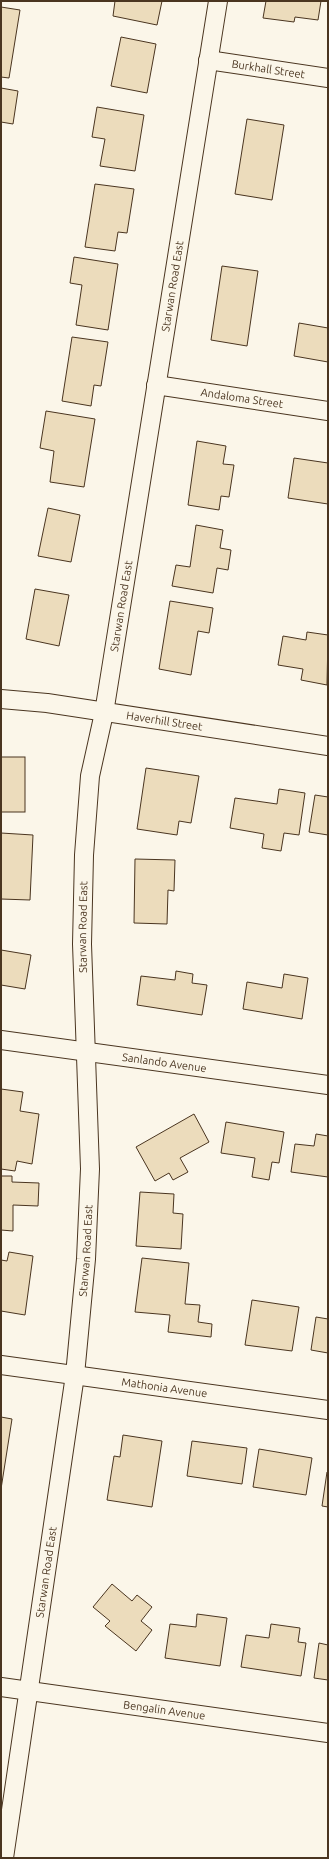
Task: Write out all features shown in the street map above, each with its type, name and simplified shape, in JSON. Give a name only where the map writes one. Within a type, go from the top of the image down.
[{"type":"street","name":"Starwan Road East","points":[[4,1858],[30,1691],[75,1375],[86,1259],[90,1169],[82,944],[84,855],[90,776],[104,713],[218,1]]},
{"type":"street","name":"Burkhall Street","points":[[208,60],[328,78]]},
{"type":"street","name":"Andaloma Street","points":[[156,385],[328,411]]},
{"type":"street","name":"Haverhill Street","points":[[1,699],[47,703],[104,713],[328,746]]},
{"type":"street","name":"Sanlando Avenue","points":[[1,1040],[328,1085]]},
{"type":"street","name":"Mathonia Avenue","points":[[1,1365],[328,1410]]},
{"type":"street","name":"Bengalin Avenue","points":[[1,1687],[328,1732]]},
{"type":"building","points":[[115,1],[162,1],[157,25],[113,16]]},
{"type":"building","points":[[266,1],[321,1],[318,20],[295,17],[294,22],[263,18]]},
{"type":"building","points":[[1,7],[20,10],[9,78],[1,77]]},
{"type":"building","points":[[121,37],[156,44],[147,93],[111,86]]},
{"type":"building","points":[[1,88],[18,91],[13,124],[1,122]]},
{"type":"building","points":[[97,107],[144,115],[135,171],[100,166],[105,139],[92,137]]},
{"type":"building","points":[[247,119],[284,125],[272,200],[235,194]]},
{"type":"building","points":[[95,184],[134,189],[127,233],[118,232],[115,251],[85,247]]},
{"type":"building","points":[[74,257],[118,264],[108,330],[76,325],[82,285],[70,283]]},
{"type":"building","points":[[222,266],[258,271],[247,346],[211,340]]},
{"type":"building","points":[[299,323],[328,328],[328,362],[294,356]]},
{"type":"building","points":[[72,337],[108,342],[101,386],[94,385],[91,406],[62,401]]},
{"type":"building","points":[[46,411],[95,419],[84,487],[50,482],[54,451],[40,448]]},
{"type":"building","points":[[197,441],[226,446],[223,464],[234,465],[229,497],[221,496],[219,510],[188,505]]},
{"type":"building","points":[[294,458],[328,463],[328,504],[288,498]]},
{"type":"building","points":[[48,508],[80,515],[71,562],[38,556]]},
{"type":"building","points":[[196,525],[223,530],[220,548],[231,550],[228,570],[217,568],[213,593],[172,586],[176,565],[190,567]]},
{"type":"building","points":[[35,589],[69,595],[59,646],[26,639]]},
{"type":"building","points":[[170,601],[213,608],[209,633],[198,631],[191,675],[159,669]]},
{"type":"building","points":[[307,632],[328,635],[327,685],[301,680],[303,669],[278,665],[283,636],[306,640]]},
{"type":"building","points":[[1,757],[25,757],[25,812],[1,812]]},
{"type":"building","points":[[146,768],[199,776],[191,823],[179,821],[177,835],[137,829]]},
{"type":"building","points":[[279,789],[305,793],[299,835],[284,833],[281,851],[262,848],[264,834],[230,828],[235,798],[277,804]]},
{"type":"building","points":[[315,795],[328,797],[328,835],[309,832]]},
{"type":"building","points":[[1,833],[33,835],[30,900],[1,899]]},
{"type":"building","points":[[135,859],[175,860],[174,891],[168,890],[167,924],[134,923]]},
{"type":"building","points":[[1,950],[31,955],[25,989],[1,985]]},
{"type":"building","points":[[176,971],[193,974],[192,983],[207,985],[202,1015],[137,1005],[141,976],[175,980]]},
{"type":"building","points":[[284,974],[308,978],[302,1019],[243,1009],[247,982],[282,988]]},
{"type":"building","points":[[1,1089],[23,1092],[20,1111],[39,1114],[32,1164],[17,1161],[15,1171],[1,1169]]},
{"type":"building","points":[[194,1114],[209,1142],[180,1158],[188,1172],[173,1180],[169,1173],[155,1181],[136,1147]]},
{"type":"building","points":[[226,1122],[284,1132],[279,1163],[272,1162],[269,1180],[252,1177],[255,1158],[221,1153]]},
{"type":"building","points":[[316,1134],[328,1136],[328,1177],[291,1172],[295,1144],[314,1146]]},
{"type":"building","points":[[1,1176],[12,1176],[12,1182],[39,1183],[38,1206],[13,1205],[13,1231],[1,1230]]},
{"type":"building","points":[[140,1192],[174,1194],[173,1213],[183,1214],[181,1249],[136,1246]]},
{"type":"building","points":[[9,1252],[33,1256],[25,1315],[1,1311],[1,1260],[7,1261]]},
{"type":"building","points":[[142,1258],[189,1263],[185,1304],[200,1305],[198,1322],[212,1324],[211,1337],[168,1332],[170,1315],[135,1312]]},
{"type":"building","points":[[252,1300],[299,1307],[292,1351],[245,1345]]},
{"type":"building","points":[[316,1317],[328,1319],[328,1353],[311,1350]]},
{"type":"building","points":[[1,1417],[12,1419],[1,1489]]},
{"type":"building","points":[[123,1435],[162,1441],[152,1507],[107,1500],[114,1456],[120,1457]]},
{"type":"building","points":[[192,1441],[247,1448],[242,1484],[187,1476]]},
{"type":"building","points":[[259,1449],[312,1458],[306,1495],[253,1487]]},
{"type":"building","points":[[327,1472],[328,1473],[328,1507],[322,1506]]},
{"type":"building","points":[[112,1584],[132,1601],[137,1595],[152,1607],[141,1621],[152,1630],[136,1651],[105,1626],[110,1621],[93,1607]]},
{"type":"building","points":[[197,1614],[227,1618],[220,1666],[165,1658],[170,1624],[196,1627]]},
{"type":"building","points":[[271,1624],[300,1628],[298,1642],[306,1643],[301,1676],[241,1667],[246,1635],[269,1638]]},
{"type":"building","points":[[319,1643],[328,1645],[328,1680],[314,1678]]}]
